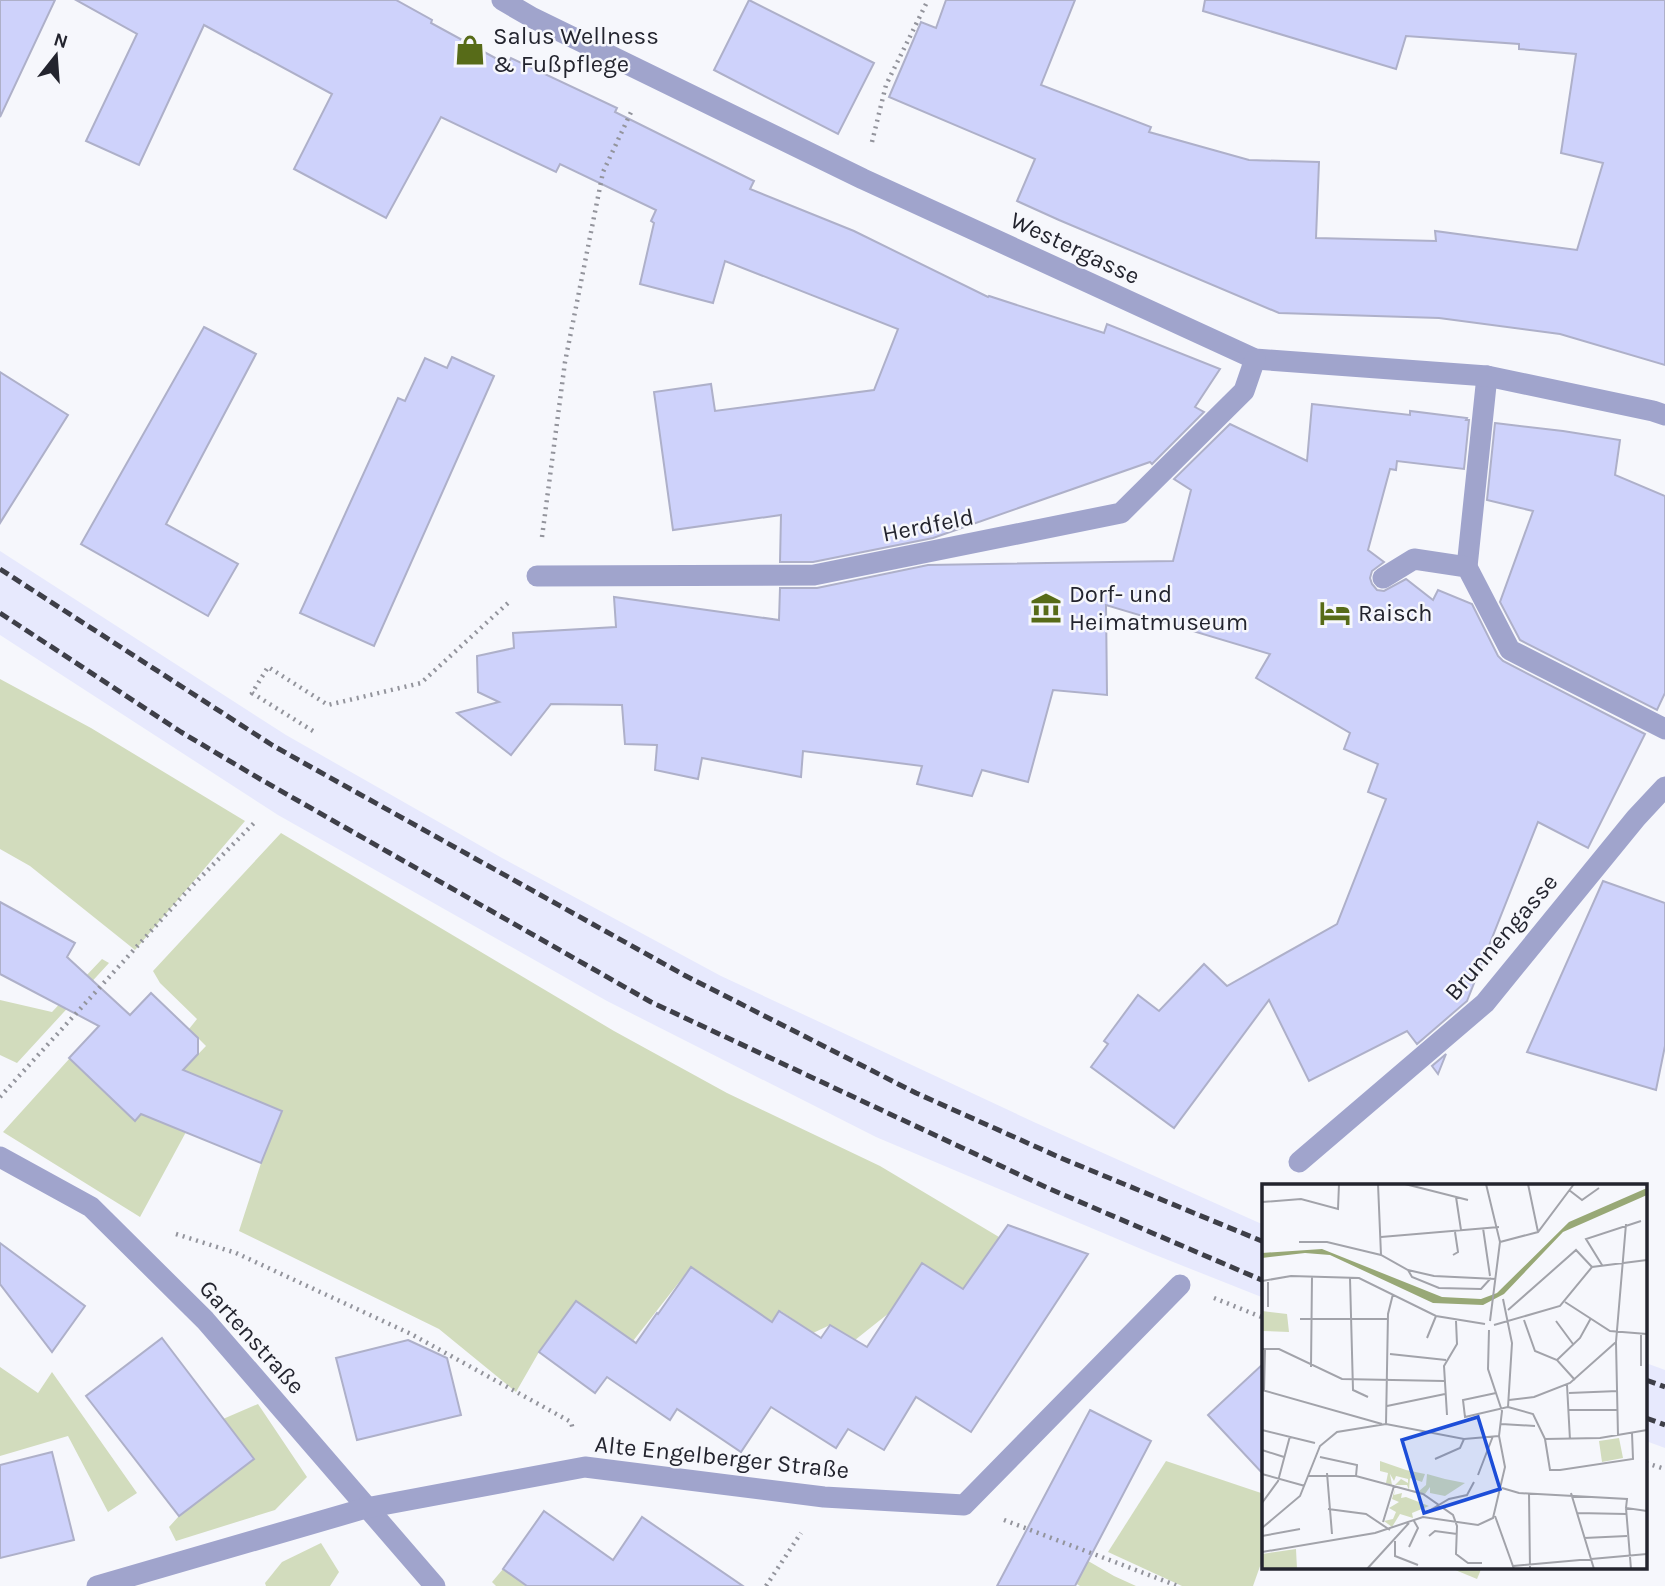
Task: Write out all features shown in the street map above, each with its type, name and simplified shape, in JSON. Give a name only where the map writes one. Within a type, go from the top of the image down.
[{"type":"street","name":"Westergasse","points":[[502,0],[533,18],[863,179],[1255,359],[1487,376],[1665,415]]},
{"type":"street","name":"Herdfeld","points":[[537,576],[814,575],[1121,513],[1244,391],[1255,359]]},
{"type":"street","points":[[1487,376],[1467,567],[1510,650],[1665,729]]},
{"type":"street","points":[[1383,578],[1414,559],[1467,567]]},
{"type":"street","name":"Brunnengasse","points":[[1299,1162],[1485,1003],[1636,818],[1665,787]]},
{"type":"street","name":"Gartenstraße","points":[[0,1157],[91,1207],[205,1320],[435,1586]]},
{"type":"street","points":[[964,1505],[1181,1285]]},
{"type":"street","name":"Alte Engelberger Straße","points":[[97,1586],[366,1508],[585,1467],[824,1497],[964,1505]]},
{"type":"path","points":[[863,179],[886,85],[928,0]]},
{"type":"path","points":[[313,730],[252,693],[268,667],[328,705],[421,683],[537,576],[565,362],[603,172],[649,75]]},
{"type":"path","points":[[0,1097],[192,886],[257,820]]},
{"type":"path","points":[[170,1232],[236,1253],[411,1334],[571,1422],[585,1467]]},
{"type":"path","points":[[1181,1285],[1262,1317]]},
{"type":"path","points":[[1648,1464],[1665,1469]]},
{"type":"path","points":[[766,1586],[824,1497]]},
{"type":"path","points":[[964,1505],[1178,1586]]},
{"type":"shaded area","points":[[0,551],[286,735],[502,858],[721,976],[1036,1123],[1262,1224],[1262,1297],[876,1137],[607,1001],[278,815],[0,635]]},
{"type":"shaded area","points":[[1648,1364],[1665,1370],[1665,1448],[1648,1442]]},
{"type":"green space","points":[[0,679],[91,728],[245,821],[135,950],[30,866],[0,849]]},
{"type":"green space","points":[[281,833],[614,1031],[727,1093],[880,1166],[999,1237],[963,1289],[922,1263],[889,1313],[855,1340],[830,1325],[813,1333],[781,1311],[744,1364],[722,1350],[734,1296],[691,1267],[633,1341],[576,1301],[539,1352],[516,1392],[439,1329],[239,1231],[261,1163],[207,1080],[186,1132],[140,1217],[3,1132],[89,1037],[123,1069],[135,1120],[206,1046],[189,1029],[197,1019],[160,983],[153,971]]},
{"type":"green space","points":[[102,959],[109,963],[17,1063],[0,1055],[0,1000],[52,1012]]},
{"type":"green space","points":[[0,1367],[38,1393],[52,1372],[137,1493],[108,1512],[68,1436],[0,1456]]},
{"type":"green space","points":[[258,1404],[307,1477],[275,1510],[176,1541],[169,1527],[179,1516],[254,1459],[223,1419]]},
{"type":"green space","points":[[1166,1461],[1262,1493],[1262,1561],[1253,1586],[1182,1586],[1108,1552]]},
{"type":"green space","points":[[321,1543],[339,1572],[330,1586],[266,1586],[265,1583],[282,1562]]},
{"type":"green space","points":[[1083,1558],[1136,1586],[1080,1586],[1065,1577]]},
{"type":"green space","points":[[1450,1568],[1482,1568],[1477,1579]]},
{"type":"green space","points":[[503,1569],[527,1586],[496,1586],[492,1582]]},
{"type":"building","points":[[0,0],[55,0],[0,117]]},
{"type":"building","points":[[76,0],[396,0],[432,20],[431,23],[508,65],[511,58],[617,108],[615,112],[754,181],[750,189],[854,231],[988,297],[1104,333],[1107,324],[1220,369],[1195,407],[1204,412],[1152,464],[1150,462],[933,538],[813,562],[780,562],[781,515],[673,530],[654,392],[711,384],[715,411],[874,390],[898,329],[725,261],[713,303],[640,284],[654,223],[651,221],[656,210],[560,164],[556,172],[441,117],[386,218],[294,169],[332,94],[204,25],[139,165],[86,141],[137,34]]},
{"type":"building","points":[[749,0],[874,63],[838,134],[714,70]]},
{"type":"building","points":[[946,0],[1075,0],[1041,85],[1151,127],[1149,132],[1249,160],[1319,162],[1316,238],[1436,241],[1435,231],[1577,250],[1603,163],[1561,153],[1576,54],[1519,49],[1519,44],[1406,36],[1396,69],[1203,11],[1205,0],[1665,0],[1665,365],[1560,334],[1439,318],[1279,313],[1017,201],[1035,159],[889,97],[921,22],[936,28]]},
{"type":"building","points":[[204,327],[256,354],[166,524],[238,564],[208,616],[81,544]]},
{"type":"building","points":[[452,357],[494,376],[374,646],[300,613],[398,398],[405,401],[425,358],[447,368]]},
{"type":"building","points":[[0,372],[68,415],[0,523]]},
{"type":"building","points":[[1312,404],[1410,415],[1410,411],[1467,418],[1466,420],[1469,420],[1464,469],[1397,461],[1396,470],[1390,469],[1368,550],[1384,562],[1372,571],[1372,584],[1377,590],[1384,591],[1406,579],[1433,600],[1438,590],[1472,604],[1503,661],[1645,734],[1588,848],[1538,822],[1467,1001],[1417,1044],[1407,1031],[1309,1081],[1269,1000],[1174,1128],[1091,1067],[1108,1044],[1104,1041],[1138,995],[1159,1011],[1204,964],[1227,986],[1337,924],[1386,799],[1368,792],[1378,764],[1344,749],[1350,733],[1256,678],[1270,654],[1106,605],[1107,695],[1053,690],[1028,782],[982,770],[972,796],[917,784],[922,766],[803,751],[801,777],[702,758],[698,779],[655,770],[657,745],[625,744],[622,705],[551,704],[511,755],[457,713],[499,702],[478,692],[477,656],[514,648],[513,633],[616,627],[614,597],[779,620],[780,588],[817,588],[928,565],[1173,561],[1191,490],[1174,479],[1230,424],[1307,461]]},
{"type":"building","points":[[1495,423],[1620,440],[1615,475],[1665,496],[1665,693],[1657,710],[1520,640],[1500,602],[1533,511],[1487,500]]},
{"type":"building","points":[[1603,881],[1665,903],[1665,1046],[1656,1090],[1527,1052]]},
{"type":"building","points":[[0,902],[75,943],[67,957],[130,1015],[151,993],[198,1038],[198,1054],[183,1070],[282,1111],[261,1163],[141,1114],[135,1121],[69,1058],[99,1026],[0,974]]},
{"type":"building","points":[[1446,1054],[1438,1074],[1432,1066]]},
{"type":"building","points":[[1008,1225],[1088,1254],[971,1432],[916,1397],[884,1450],[848,1429],[836,1448],[771,1407],[741,1452],[677,1409],[670,1420],[607,1377],[595,1393],[539,1352],[576,1301],[636,1343],[691,1267],[772,1322],[779,1311],[821,1338],[830,1325],[867,1347],[922,1263],[963,1289]]},
{"type":"building","points":[[0,1243],[85,1306],[52,1352],[0,1284]]},
{"type":"building","points":[[162,1338],[254,1459],[179,1516],[86,1396]]},
{"type":"building","points":[[408,1340],[447,1358],[461,1415],[357,1440],[336,1358]]},
{"type":"building","points":[[1262,1365],[1262,1473],[1208,1415]]},
{"type":"building","points":[[1090,1410],[1151,1441],[1075,1586],[997,1586]]},
{"type":"building","points":[[52,1452],[74,1540],[0,1558],[0,1465]]},
{"type":"building","points":[[544,1511],[613,1560],[642,1517],[743,1586],[527,1586],[503,1569]]},
{"type":"railway","points":[[0,569],[272,745],[684,975],[916,1093],[1061,1158],[1262,1241]]},
{"type":"railway","points":[[0,613],[181,732],[651,1002],[1050,1189],[1262,1280]]},
{"type":"railway","points":[[1648,1381],[1665,1387]]},
{"type":"railway","points":[[1648,1419],[1665,1425]]},
{"type":"place","name":"Salus Wellness & Fußpflege","points":[[470,50]]},
{"type":"place","name":"Dorf- und Heimatmuseum","points":[[1046,608]]},
{"type":"place","name":"Raisch","points":[[1335,613]]}]
